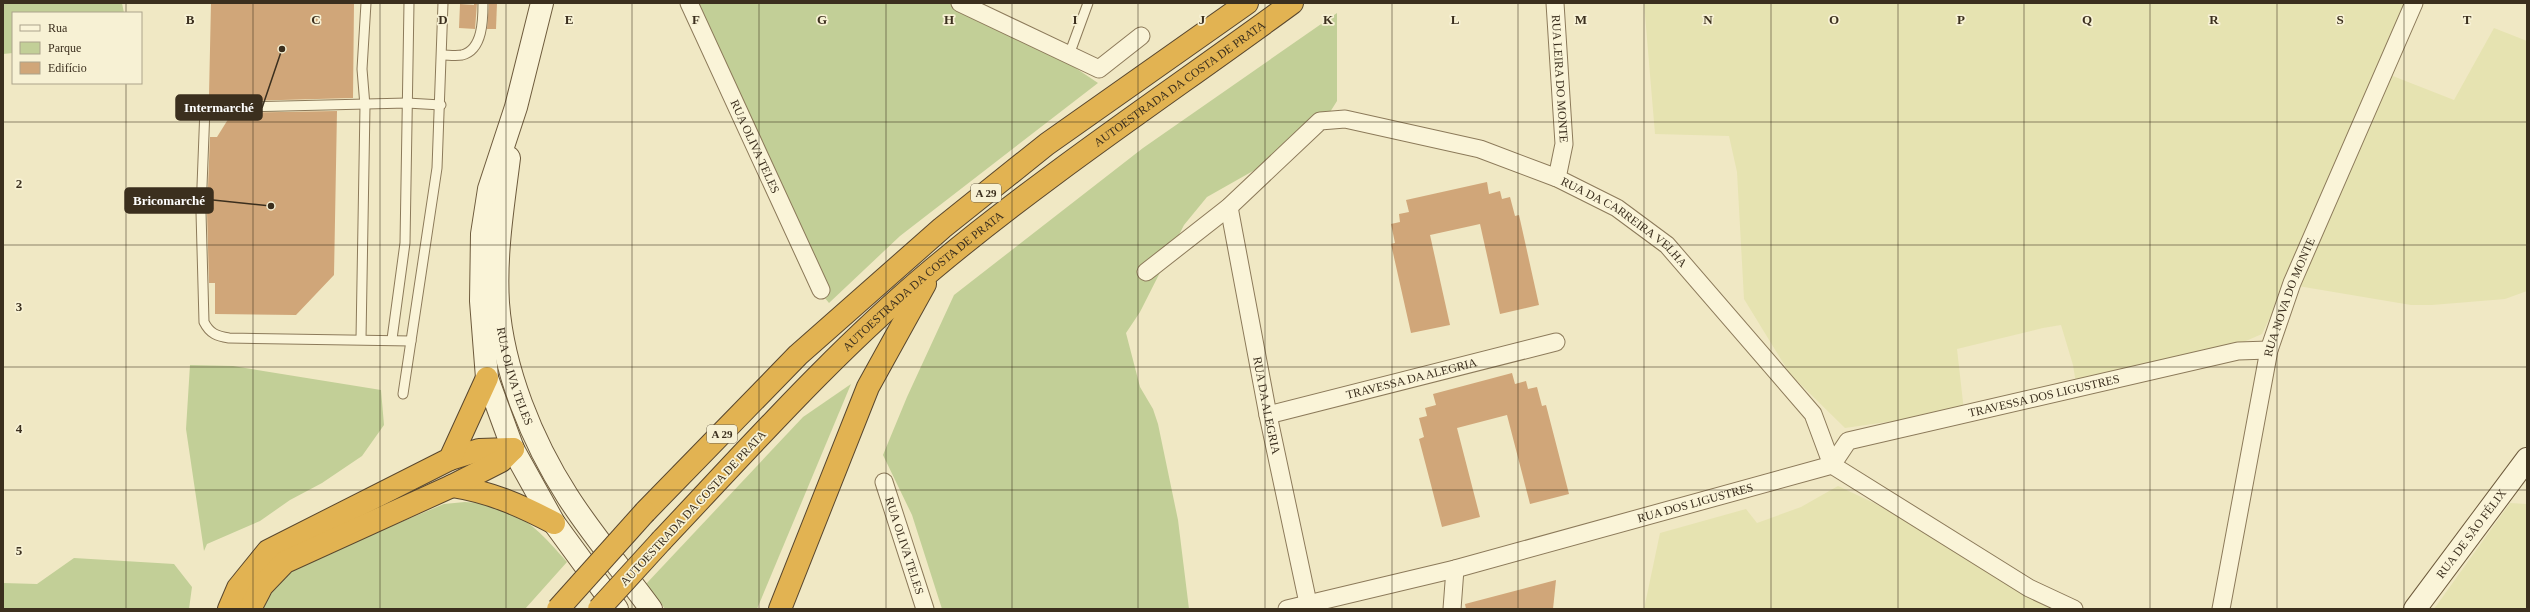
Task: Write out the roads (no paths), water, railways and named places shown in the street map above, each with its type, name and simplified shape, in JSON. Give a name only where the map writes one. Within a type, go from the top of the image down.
[{"type":"highway","name":"A 29","points":[[558,609],[645,512],[798,355],[942,228],[1047,144],[1247,3]]},
{"type":"highway","name":"AUTOESTRADA DA COSTA DE PRATA","points":[[599,609],[818,374],[933,269],[1062,167],[1292,3]]},
{"type":"highway","points":[[780,609],[868,387],[933,269]]},
{"type":"highway","points":[[450,459],[487,378]]},
{"type":"highway","points":[[229,609],[238,588],[268,551],[450,459],[479,450],[513,449]]},
{"type":"highway","points":[[250,609],[262,586],[285,562],[452,486],[501,461],[513,449]]},
{"type":"highway","points":[[452,486],[481,491],[514,502],[554,523]]},
{"type":"main road","name":"RUA OLIVA TELES","points":[[542,3],[516,107],[489,189],[482,234],[481,301],[487,378],[513,449],[554,523],[618,609]]},
{"type":"main road","name":"RUA OLIVA TELES","points":[[516,107],[500,236],[498,303],[505,348],[526,414],[548,463],[568,498],[651,609]]},
{"type":"main road","points":[[526,414],[513,449],[524,451],[548,463]]},
{"type":"main road","name":"RUA DE SÃO FÉLIX","points":[[2415,609],[2527,459]]},
{"type":"street","name":"RUA OLIVA TELES","points":[[689,3],[821,290]]},
{"type":"street","points":[[960,3],[1099,69],[1141,36]]},
{"type":"street","name":"RUA LEIRA DO MONTE","points":[[1555,3],[1564,144],[1557,178]]},
{"type":"street","name":"RUA NOVA DO MONTE","points":[[2221,609],[2269,350],[2292,283],[2414,3]]},
{"type":"street","name":"RUA DA CARREIRA VELHA","points":[[1229,207],[1320,121],[1345,119],[1480,149],[1557,178],[1617,208],[1667,245],[1813,414],[1832,465]]},
{"type":"street","points":[[1146,272],[1229,207]]},
{"type":"street","name":"RUA DA ALEGRIA","points":[[1229,207],[1268,414],[1308,603]]},
{"type":"street","name":"TRAVESSA DA ALEGRIA","points":[[1268,414],[1556,342]]},
{"type":"street","name":"TRAVESSA DOS LIGUSTRES","points":[[1832,465],[1848,441],[2238,351],[2269,350]]},
{"type":"street","points":[[1832,465],[2029,588],[2074,609]]},
{"type":"street","name":"RUA DOS LIGUSTRES","points":[[1287,609],[1455,569],[1832,465]]},
{"type":"street","name":"RUA OLIVA TELES","points":[[884,482],[925,609]]},
{"type":"street","points":[[1452,609],[1455,569]]},
{"type":"lane","points":[[361,339],[365,106],[362,69],[366,3]]},
{"type":"lane","points":[[392,339],[405,243],[409,3]]},
{"type":"lane","points":[[403,394],[437,168],[441,105],[443,3]]},
{"type":"lane","points":[[442,55],[462,55],[473,48],[482,26],[482,3]]},
{"type":"lane","points":[[1069,55],[1088,3]]},
{"type":"lane","points":[[411,341],[392,339],[229,338],[217,336],[208,331],[204,322],[201,212],[205,108],[365,106],[407,103],[441,105]]},
{"type":"place","name":"Intermarché","points":[[282,49]]},
{"type":"place","name":"Bricomarché","points":[[271,206]]}]
